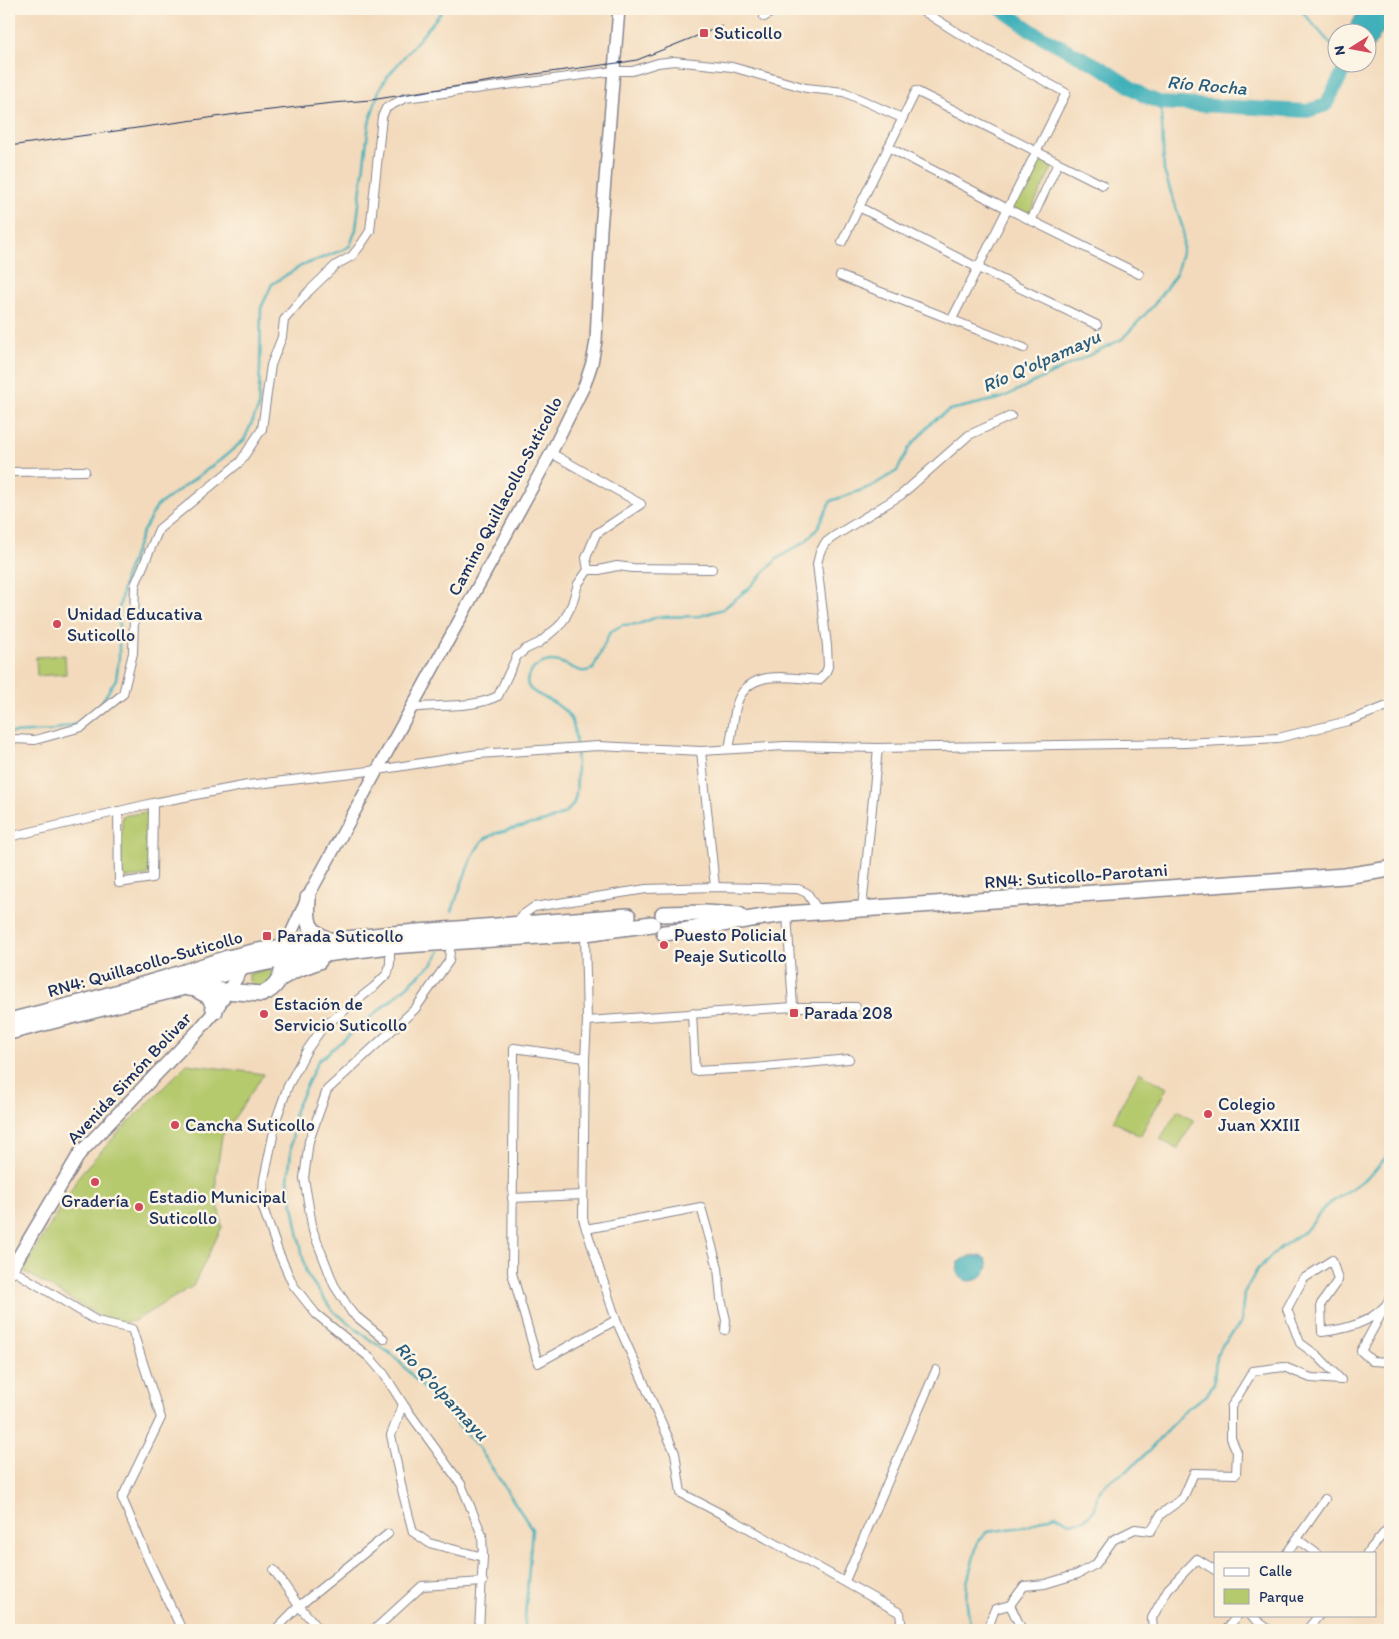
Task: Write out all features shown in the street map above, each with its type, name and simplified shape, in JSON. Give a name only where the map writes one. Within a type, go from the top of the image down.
[{"type":"highway","name":"RN4: Suticollo-Parotani","points":[[658,924],[738,920],[763,916],[862,908],[1345,876],[1390,869]]},
{"type":"highway","points":[[308,898],[307,915],[312,930],[318,935],[332,940]]},
{"type":"highway","name":"RN4: Suticollo-Parotani","points":[[658,924],[704,913],[763,916]]},
{"type":"highway","name":"RN4: Quillacollo-Suticollo","points":[[9,1032],[188,988],[284,953],[332,940],[515,926],[658,924]]},
{"type":"highway","name":"RN4: Quillacollo-Suticollo","points":[[9,1021],[253,952],[344,951],[451,941],[585,933],[658,924]]},
{"type":"highway","points":[[188,988],[262,994],[271,990],[281,978],[295,970],[344,951]]},
{"type":"highway","points":[[281,978],[284,953]]},
{"type":"highway","points":[[188,988],[210,997],[215,1011]]},
{"type":"main road","name":"Camino Quillacollo-Suticollo","points":[[284,953],[308,898],[551,453],[585,384],[594,356],[596,341],[601,229],[619,9]]},
{"type":"main road","name":"Avenida Simón Bolivar","points":[[10,1271],[80,1153],[180,1050],[215,1011],[253,952]]},
{"type":"main road","name":"Avenida Simón Bolivar","points":[[215,1011],[233,1000],[248,994]]},
{"type":"street","points":[[764,17],[777,9]]},
{"type":"street","points":[[920,9],[958,33],[1066,93],[952,320]]},
{"type":"street","points":[[13,739],[35,740],[82,727],[123,694],[134,653],[135,585],[159,529],[240,462],[262,429],[271,366],[282,337],[284,320],[309,291],[336,265],[352,256],[370,231],[382,117],[386,108],[405,98],[615,70],[632,71],[658,63],[674,61],[732,67],[806,88],[844,92],[902,118]]},
{"type":"street","points":[[842,242],[916,91],[1103,185]]},
{"type":"street","points":[[888,147],[1139,274]]},
{"type":"street","points":[[1031,221],[1058,163]]},
{"type":"street","points":[[859,207],[978,268],[1097,325]]},
{"type":"street","points":[[840,276],[1024,348]]},
{"type":"street","points":[[729,749],[737,705],[743,692],[750,684],[768,677],[819,680],[826,674],[828,666],[827,646],[817,564],[820,552],[826,543],[843,529],[901,495],[969,435],[1011,416]]},
{"type":"street","points":[[411,708],[430,705],[468,704],[498,696],[517,656],[539,643],[559,626],[565,618],[572,604],[578,584],[588,570],[586,558],[596,534],[641,504],[551,453]]},
{"type":"street","points":[[9,472],[85,471]]},
{"type":"street","points":[[588,570],[599,570],[617,566],[712,569]]},
{"type":"street","points":[[9,837],[152,803],[248,785],[378,770],[478,754],[586,746],[701,750],[785,746],[878,748],[1185,744],[1278,738],[1348,721],[1390,705]]},
{"type":"street","points":[[862,908],[878,748]]},
{"type":"street","points":[[701,750],[715,887]]},
{"type":"street","points":[[118,811],[119,883],[152,878],[152,803]]},
{"type":"street","points":[[515,926],[524,914],[534,907],[646,889],[715,887],[798,889],[808,893],[820,912]]},
{"type":"street","points":[[787,914],[793,1007]]},
{"type":"street","points":[[585,933],[587,1021],[583,1219],[616,1320],[675,1453],[681,1494],[738,1522],[900,1613],[902,1630]]},
{"type":"street","points":[[384,1339],[352,1313],[334,1285],[313,1231],[304,1178],[309,1141],[327,1090],[415,1009],[449,960],[451,941]]},
{"type":"street","points":[[390,946],[388,973],[374,987],[323,1027],[307,1050],[288,1086],[276,1117],[264,1180],[262,1205],[278,1251],[293,1285],[316,1314],[370,1358],[384,1374],[403,1404],[461,1484],[482,1534],[483,1557],[479,1630]]},
{"type":"street","points":[[587,1021],[793,1007],[856,1007]]},
{"type":"street","points":[[692,1013],[695,1071],[754,1068],[849,1059]]},
{"type":"street","points":[[585,1058],[514,1048],[512,1273],[538,1364],[616,1320]]},
{"type":"street","points":[[512,1198],[583,1195]]},
{"type":"street","points":[[586,1229],[701,1207],[718,1268],[720,1299],[726,1320],[725,1330]]},
{"type":"street","points":[[987,1630],[995,1609],[1010,1605],[1024,1586],[1045,1584],[1078,1574],[1096,1564],[1113,1540],[1135,1528],[1151,1531],[1161,1514],[1183,1498],[1194,1473],[1236,1474],[1237,1452],[1230,1438],[1231,1406],[1253,1371],[1284,1367],[1311,1378],[1341,1380],[1319,1357],[1300,1343],[1287,1309],[1303,1280],[1332,1260],[1338,1280],[1321,1304],[1322,1332],[1347,1329],[1377,1314],[1388,1301]]},
{"type":"street","points":[[10,1271],[97,1320],[132,1329],[161,1418],[122,1498],[148,1559],[182,1630]]},
{"type":"street","points":[[1388,1301],[1361,1351],[1372,1361],[1390,1362]]},
{"type":"street","points":[[845,1581],[936,1370]]},
{"type":"street","points":[[403,1404],[391,1435],[413,1532],[429,1543],[483,1557]]},
{"type":"street","points":[[1288,1552],[1325,1499]]},
{"type":"street","points":[[1368,1552],[1390,1526]]},
{"type":"street","points":[[275,1630],[299,1606],[388,1534]]},
{"type":"street","points":[[1297,1539],[1315,1552]]},
{"type":"street","points":[[1153,1630],[1152,1618],[1168,1589],[1197,1559],[1214,1569]]},
{"type":"street","points":[[274,1570],[299,1606],[320,1630]]},
{"type":"street","points":[[374,1630],[422,1586],[482,1582]]},
{"type":"street","points":[[1010,1605],[1022,1630]]},
{"type":"street","points":[[1226,1630],[1237,1616]]},
{"type":"street","points":[[1251,1616],[1269,1630]]},
{"type":"street","points":[[1307,1630],[1318,1616]]},
{"type":"green space","points":[[1038,156],[1054,164],[1028,216],[1012,208]]},
{"type":"green space","points":[[65,655],[66,674],[37,676],[36,657]]},
{"type":"green space","points":[[146,812],[148,817],[149,873],[147,876],[126,878],[121,872],[122,816]]},
{"type":"green space","points":[[270,969],[274,974],[270,987],[254,988],[249,981],[249,974]]},
{"type":"green space","name":"Estadio Municipal Suticollo","points":[[187,1064],[264,1074],[222,1136],[216,1177],[216,1192],[222,1227],[193,1286],[134,1321],[117,1323],[97,1315],[25,1272],[25,1267],[81,1173]]},
{"type":"green space","points":[[1139,1072],[1167,1088],[1140,1136],[1113,1121]]},
{"type":"green space","points":[[1178,1110],[1194,1121],[1177,1149],[1160,1139]]},
{"type":"water","points":[[1360,9],[1390,9],[1390,21],[1376,42],[1376,22],[1353,22]]},
{"type":"water","points":[[980,1256],[986,1259],[988,1267],[986,1272],[978,1279],[969,1281],[957,1273],[958,1263],[965,1258]]},
{"type":"waterway","points":[[9,733],[50,731],[76,724],[96,711],[116,679],[119,658],[119,609],[125,578],[142,533],[157,506],[219,461],[244,440],[258,409],[261,308],[272,284],[301,266],[350,246],[356,229],[369,123],[379,90],[388,76],[444,9]]},
{"type":"waterway","name":"Río Rocha","points":[[1001,9],[1035,33],[1102,68],[1144,96],[1161,103],[1307,111],[1326,105],[1343,72]]},
{"type":"waterway","points":[[1300,9],[1326,39]]},
{"type":"waterway","name":"Río Q'olpamayu","points":[[452,911],[470,862],[485,839],[507,830],[536,824],[561,815],[570,808],[575,799],[577,757],[573,723],[569,715],[562,709],[529,688],[528,678],[535,668],[545,662],[555,661],[578,670],[593,669],[610,632],[622,625],[639,624],[657,617],[700,616],[723,609],[749,588],[778,558],[806,541],[817,529],[831,501],[870,487],[897,471],[909,448],[933,421],[950,410],[1002,398],[1122,339],[1153,306],[1176,274],[1183,248],[1183,229],[1164,171],[1161,103]]},
{"type":"waterway","name":"Río Q'olpamayu","points":[[440,951],[433,963],[318,1061],[295,1110],[288,1180],[306,1273],[332,1310],[394,1356],[479,1448],[532,1529],[524,1630]]},
{"type":"waterway","points":[[971,1630],[966,1598],[967,1583],[978,1541],[987,1532],[1029,1526],[1056,1515],[1069,1523],[1084,1520],[1095,1509],[1097,1495],[1105,1484],[1128,1470],[1149,1451],[1187,1408],[1206,1396],[1214,1383],[1216,1356],[1223,1344],[1241,1323],[1244,1293],[1257,1270],[1280,1248],[1306,1230],[1325,1207],[1372,1174],[1390,1152]]},
{"type":"tram line","points":[[9,146],[244,113],[371,100],[637,60],[722,26]]},
{"type":"place","name":"Suticollo","points":[[704,33]]},
{"type":"place","name":"Unidad Educativa Suticollo","points":[[57,624]]},
{"type":"place","name":"Parada Suticollo","points":[[267,936]]},
{"type":"place","name":"Puesto Policial Peaje Suticollo","points":[[664,945]]},
{"type":"place","name":"Parada 208","points":[[794,1013]]},
{"type":"place","name":"Estación de Servicio Suticollo","points":[[264,1014]]},
{"type":"place","name":"Colegio Juan XXIII","points":[[1208,1114]]},
{"type":"place","name":"Cancha Suticollo","points":[[175,1125]]},
{"type":"place","name":"Gradería","points":[[95,1182]]},
{"type":"place","name":"Estadio Municipal Suticollo","points":[[139,1207]]}]
